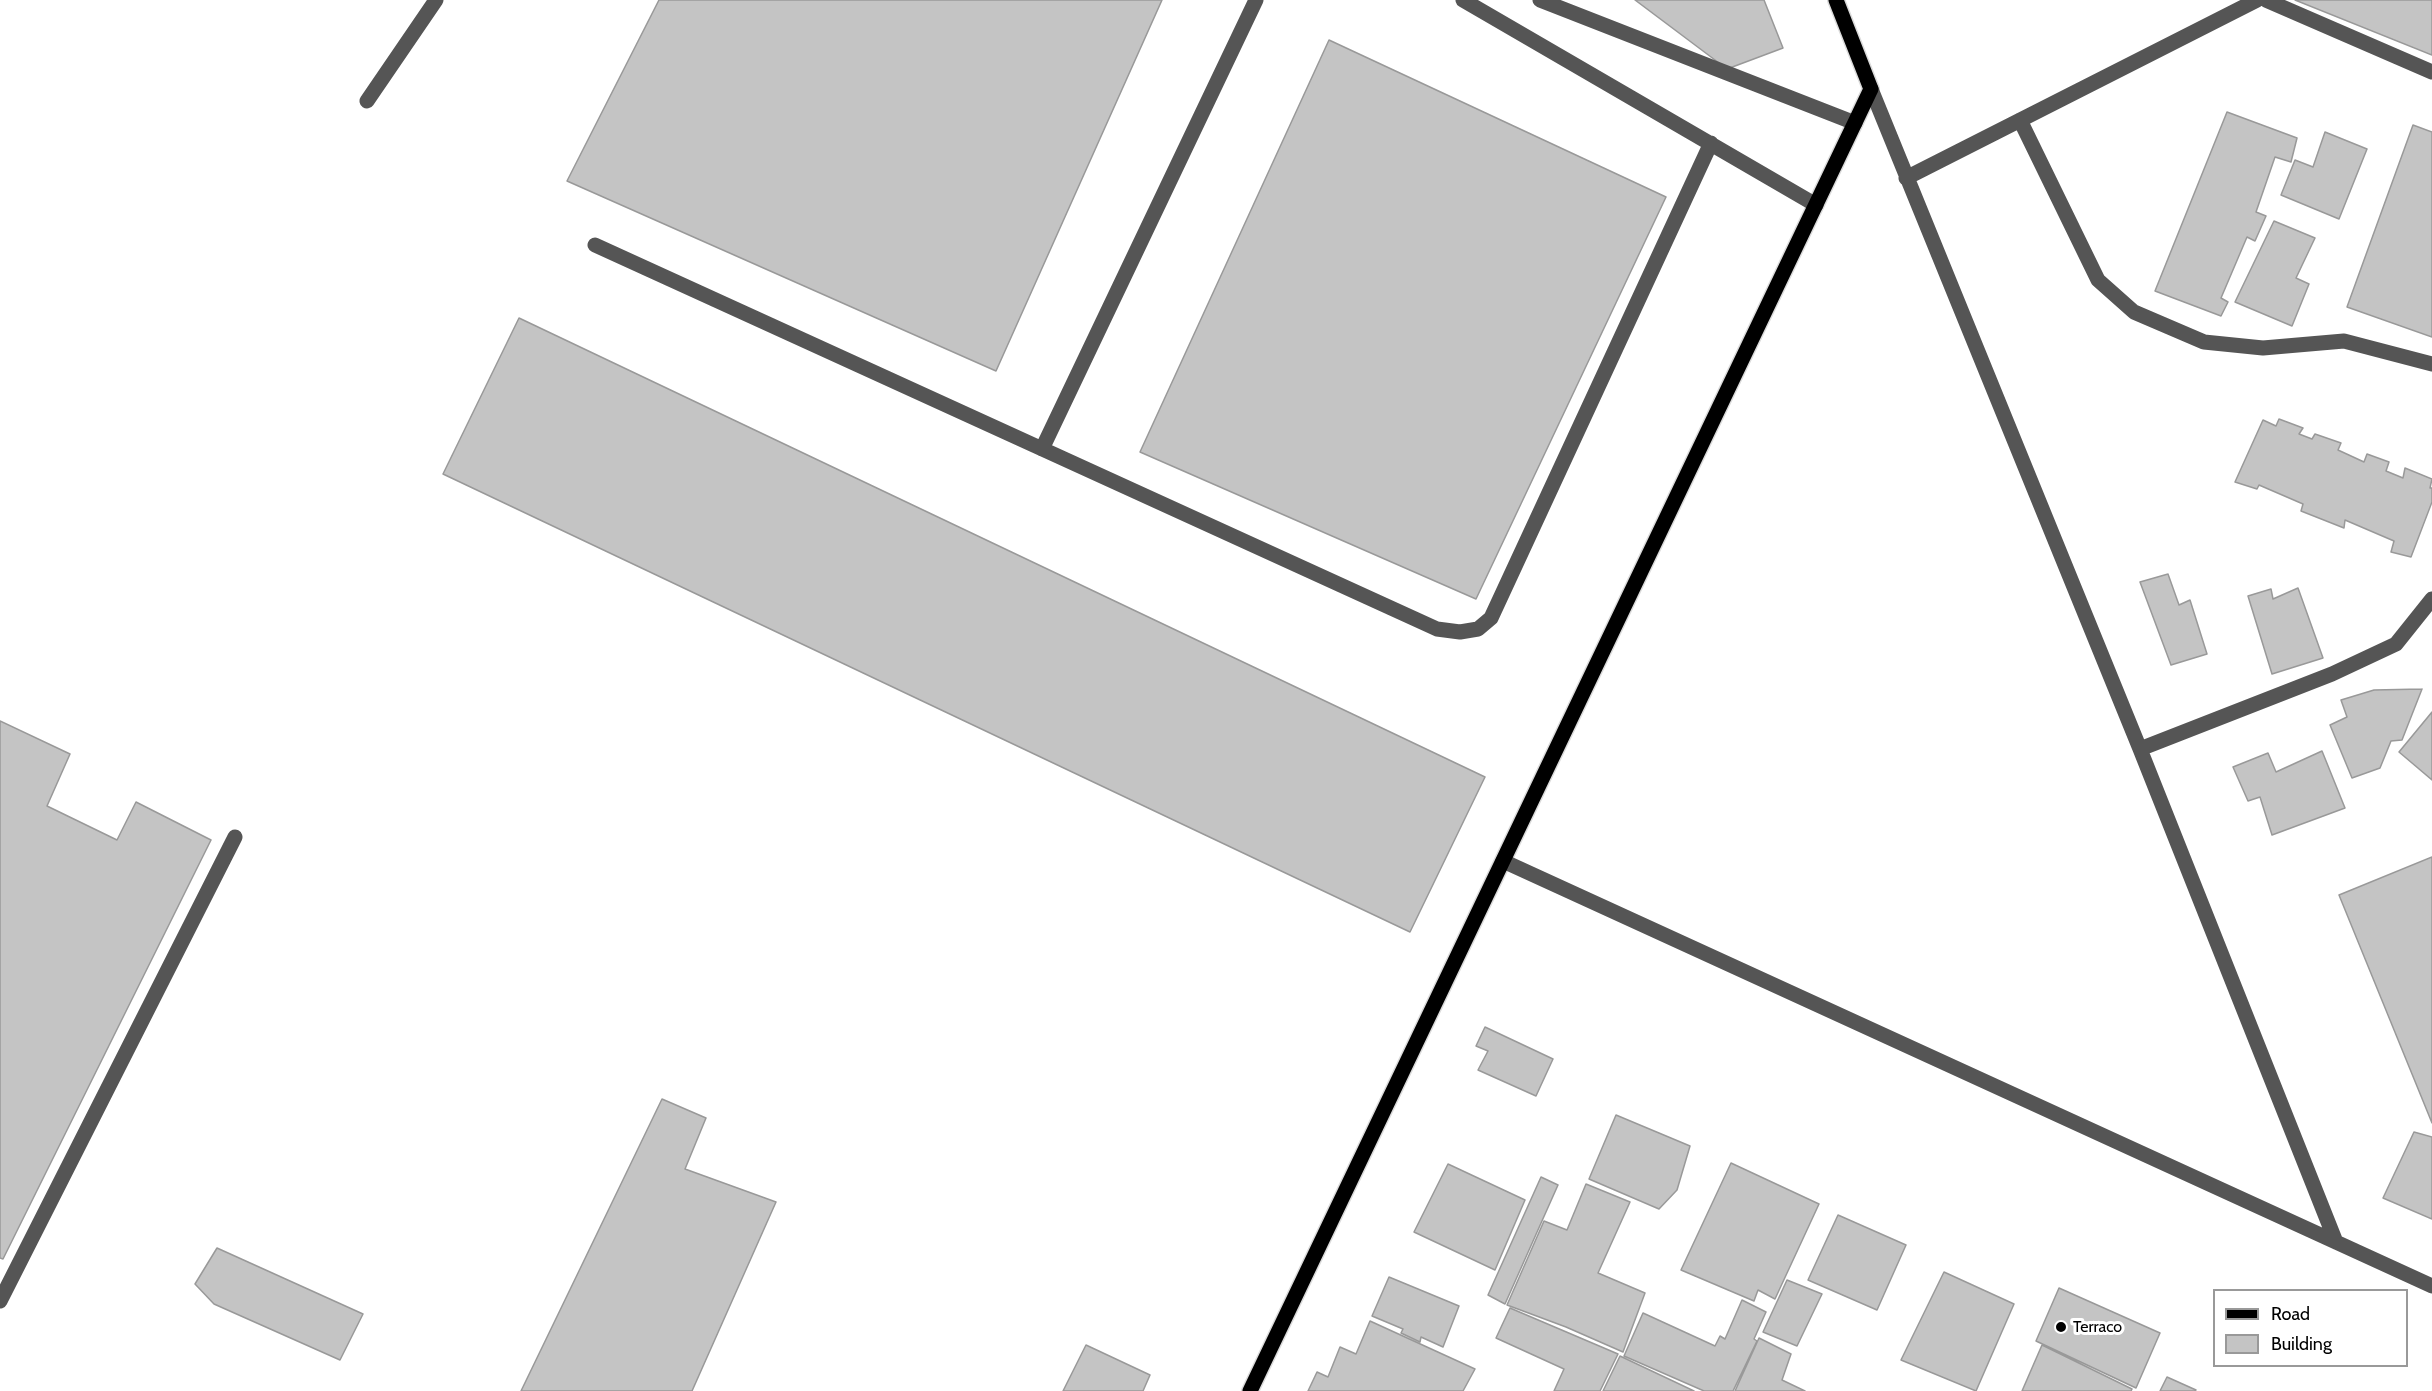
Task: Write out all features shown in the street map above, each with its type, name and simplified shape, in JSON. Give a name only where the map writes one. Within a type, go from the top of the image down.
[{"type":"main road","points":[[1250,1391],[1871,90],[1836,0]]},
{"type":"street","points":[[367,101],[436,0]]},
{"type":"street","points":[[1042,449],[1256,0]]},
{"type":"street","points":[[1462,0],[1816,205]]},
{"type":"street","points":[[1540,0],[1855,123]]},
{"type":"street","points":[[1906,178],[2257,0]]},
{"type":"street","points":[[2266,0],[2432,72]]},
{"type":"street","points":[[1871,90],[2140,749],[2336,1242]]},
{"type":"street","points":[[2020,120],[2098,280],[2134,312],[2204,342],[2263,348],[2344,340],[2432,364]]},
{"type":"street","points":[[595,245],[1437,629],[1460,632],[1478,629],[1491,618],[1711,144]]},
{"type":"street","points":[[2140,749],[2332,674],[2396,644],[2432,599]]},
{"type":"street","points":[[0,1301],[6,1275],[235,837]]},
{"type":"street","points":[[1503,861],[2432,1286]]},
{"type":"building","points":[[659,0],[1162,0],[996,371],[567,181]]},
{"type":"building","points":[[1635,0],[1764,0],[1783,48],[1727,69]]},
{"type":"building","points":[[2295,0],[2432,0],[2432,55]]},
{"type":"building","points":[[1329,40],[1666,197],[1476,599],[1140,452]]},
{"type":"building","points":[[2227,112],[2297,138],[2291,162],[2275,157],[2256,212],[2266,216],[2255,241],[2247,237],[2221,298],[2228,302],[2221,316],[2155,291]]},
{"type":"building","points":[[2413,125],[2432,132],[2432,337],[2347,307]]},
{"type":"building","points":[[2325,132],[2367,149],[2339,219],[2281,195],[2295,160],[2313,167]]},
{"type":"building","points":[[2274,221],[2315,238],[2296,278],[2309,284],[2292,326],[2235,302]]},
{"type":"building","points":[[519,318],[1485,777],[1410,932],[443,474]]},
{"type":"building","points":[[2279,419],[2303,428],[2299,434],[2312,439],[2315,434],[2341,443],[2338,450],[2364,462],[2367,454],[2389,462],[2386,471],[2403,478],[2405,468],[2432,479],[2430,488],[2432,488],[2432,502],[2411,557],[2391,552],[2394,541],[2345,520],[2344,528],[2301,511],[2303,504],[2259,485],[2257,489],[2235,482],[2263,420],[2276,426]]},
{"type":"building","points":[[2168,574],[2179,605],[2190,600],[2207,654],[2171,665],[2140,582]]},
{"type":"building","points":[[2298,588],[2323,658],[2272,674],[2248,596],[2271,589],[2273,599]]},
{"type":"building","points":[[2422,689],[2402,740],[2391,741],[2380,768],[2352,778],[2330,725],[2347,717],[2341,700],[2374,690]]},
{"type":"building","points":[[2432,712],[2432,780],[2399,752]]},
{"type":"building","points":[[0,721],[70,754],[47,806],[117,840],[136,802],[211,840],[3,1259],[0,1258]]},
{"type":"building","points":[[2322,751],[2345,808],[2272,835],[2260,797],[2248,801],[2233,767],[2268,753],[2276,772]]},
{"type":"building","points":[[2432,857],[2432,1123],[2339,895]]},
{"type":"building","points":[[1485,1027],[1553,1059],[1536,1096],[1478,1070],[1488,1051],[1476,1046]]},
{"type":"building","points":[[662,1099],[706,1118],[685,1169],[776,1202],[692,1391],[521,1391]]},
{"type":"building","points":[[1616,1115],[1690,1146],[1677,1190],[1659,1209],[1589,1179]]},
{"type":"building","points":[[2414,1132],[2432,1137],[2432,1219],[2383,1198]]},
{"type":"building","points":[[1731,1163],[1819,1204],[1775,1299],[1758,1290],[1754,1301],[1681,1270]]},
{"type":"building","points":[[1448,1164],[1525,1200],[1495,1270],[1414,1232]]},
{"type":"building","points":[[1541,1177],[1558,1185],[1505,1304],[1488,1295]]},
{"type":"building","points":[[1586,1184],[1630,1202],[1598,1273],[1645,1293],[1623,1352],[1507,1305],[1544,1221],[1567,1230]]},
{"type":"building","points":[[1838,1215],[1906,1245],[1877,1310],[1808,1280]]},
{"type":"building","points":[[217,1248],[363,1314],[340,1360],[214,1304],[195,1284]]},
{"type":"building","points":[[1944,1272],[2014,1304],[1976,1391],[1901,1360]]},
{"type":"building","points":[[1389,1277],[1459,1306],[1443,1347],[1421,1337],[1420,1342],[1401,1333],[1403,1329],[1372,1316]]},
{"type":"building","points":[[1787,1280],[1822,1294],[1797,1346],[1763,1332]]},
{"type":"building","points":[[2059,1288],[2160,1333],[2136,1388],[2036,1341]]},
{"type":"building","points":[[1742,1300],[1766,1312],[1754,1339],[1757,1341],[1733,1391],[1704,1391],[1624,1356],[1643,1313],[1715,1346],[1720,1336],[1725,1339]]},
{"type":"building","points":[[1510,1308],[1618,1354],[1600,1391],[1554,1391],[1564,1369],[1496,1338]]},
{"type":"building","points":[[1370,1321],[1475,1369],[1463,1391],[1308,1391],[1317,1372],[1328,1377],[1340,1347],[1356,1354]]},
{"type":"building","points":[[1759,1338],[1791,1354],[1782,1380],[1805,1391],[1735,1391]]},
{"type":"building","points":[[1086,1345],[1150,1375],[1143,1391],[1063,1391]]},
{"type":"building","points":[[2042,1345],[2132,1389],[2131,1391],[2022,1391]]},
{"type":"building","points":[[1620,1356],[1694,1391],[1603,1391]]},
{"type":"building","points":[[2167,1377],[2196,1390],[2160,1391]]},
{"type":"place","name":"Terraco","points":[[2061,1327]]}]
